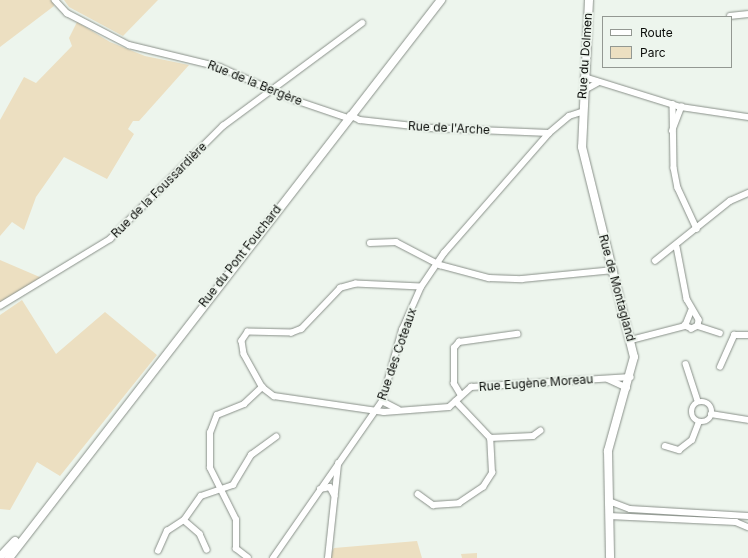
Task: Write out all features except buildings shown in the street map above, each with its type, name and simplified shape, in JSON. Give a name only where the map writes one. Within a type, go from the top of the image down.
[{"type":"main road","name":"Rue du Pont Fouchard","points":[[9,558],[41,512],[441,0]]},
{"type":"main road","name":"Rue du Dolmen","points":[[581,112],[589,0]]},
{"type":"main road","name":"Rue de Montagland","points":[[581,112],[584,166],[614,270],[634,357],[631,377],[610,438],[610,558]]},
{"type":"main road","name":"Rue du Pont Fouchard","points":[[0,557],[41,512]]},
{"type":"street","name":"Rue de la Bergère","points":[[56,0],[67,13],[129,46],[220,67],[271,90],[349,116]]},
{"type":"street","points":[[730,16],[748,14]]},
{"type":"street","name":"Rue de la Foussardière","points":[[0,306],[110,239],[223,126],[362,23]]},
{"type":"street","points":[[584,77],[681,107],[748,117]]},
{"type":"street","points":[[583,91],[599,82]]},
{"type":"street","points":[[673,104],[672,132],[678,188],[697,229]]},
{"type":"street","points":[[672,132],[681,107]]},
{"type":"street","name":"Rue des Coteaux","points":[[273,558],[327,478],[382,401],[402,330],[421,287],[436,264],[550,133],[569,116],[581,112]]},
{"type":"street","name":"Rue de l'Arche","points":[[349,116],[360,120],[445,129],[550,133]]},
{"type":"street","points":[[655,261],[677,247],[730,201],[748,194]]},
{"type":"street","points":[[370,243],[396,242],[436,264],[489,278],[522,279],[614,270]]},
{"type":"street","points":[[677,247],[691,311],[685,326]]},
{"type":"street","points":[[421,287],[348,285],[336,292],[318,315],[302,329],[280,334],[248,332],[241,345],[262,387],[280,398],[376,411],[449,407],[456,402],[460,394],[454,384],[454,348],[459,342],[517,334]]},
{"type":"street","points":[[691,311],[697,314],[698,326]]},
{"type":"street","points":[[631,340],[685,326],[692,329],[698,326],[720,333]]},
{"type":"street","points":[[720,367],[734,335],[748,335]]},
{"type":"street","points":[[665,446],[679,450],[692,440],[698,424],[695,404],[698,400],[686,364]]},
{"type":"street","name":"Rue Eugène Moreau","points":[[460,394],[471,387],[631,377]]},
{"type":"street","name":"Rue Eugène Moreau","points":[[608,378],[626,388]]},
{"type":"street","points":[[248,558],[236,549],[236,520],[210,468],[211,425],[218,415],[244,404],[262,387]]},
{"type":"street","points":[[698,400],[709,404],[711,414],[703,424],[698,424]]},
{"type":"street","points":[[382,401],[400,410]]},
{"type":"street","points":[[418,494],[433,505],[468,499],[492,473],[490,438],[456,402]]},
{"type":"street","points":[[711,414],[748,420]]},
{"type":"street","points":[[490,438],[532,436],[540,431]]},
{"type":"street","points":[[158,551],[167,531],[184,520],[201,496],[221,489],[238,480],[251,455],[276,437]]},
{"type":"street","points":[[328,558],[338,463]]},
{"type":"street","points":[[327,478],[336,487]]},
{"type":"street","points":[[327,478],[335,496]]},
{"type":"street","points":[[320,489],[330,487],[335,496]]},
{"type":"street","points":[[609,501],[630,510]]},
{"type":"street","points":[[609,513],[630,510],[748,516]]},
{"type":"street","points":[[609,513],[736,522],[748,521]]},
{"type":"street","points":[[184,520],[200,534],[207,550]]},
{"type":"street","points":[[736,522],[748,527]]},
{"type":"green space","points":[[0,0],[53,0],[54,6],[0,47]]},
{"type":"green space","points":[[64,0],[158,0],[123,36],[69,7]]},
{"type":"green space","points":[[77,22],[110,42],[145,56],[189,65],[139,121],[133,121],[128,129],[134,134],[107,179],[64,157],[36,197],[24,230],[12,222],[0,236],[0,120],[24,77],[36,83],[72,46],[69,38]]},
{"type":"green space","points":[[0,260],[42,278],[0,302]]},
{"type":"green space","points":[[22,300],[56,354],[105,312],[157,355],[60,476],[37,462],[10,510],[0,509],[0,315]]},
{"type":"green space","points":[[417,541],[422,558],[328,558],[334,548]]},
{"type":"green space","points":[[477,553],[477,558],[462,558],[461,554]]}]
